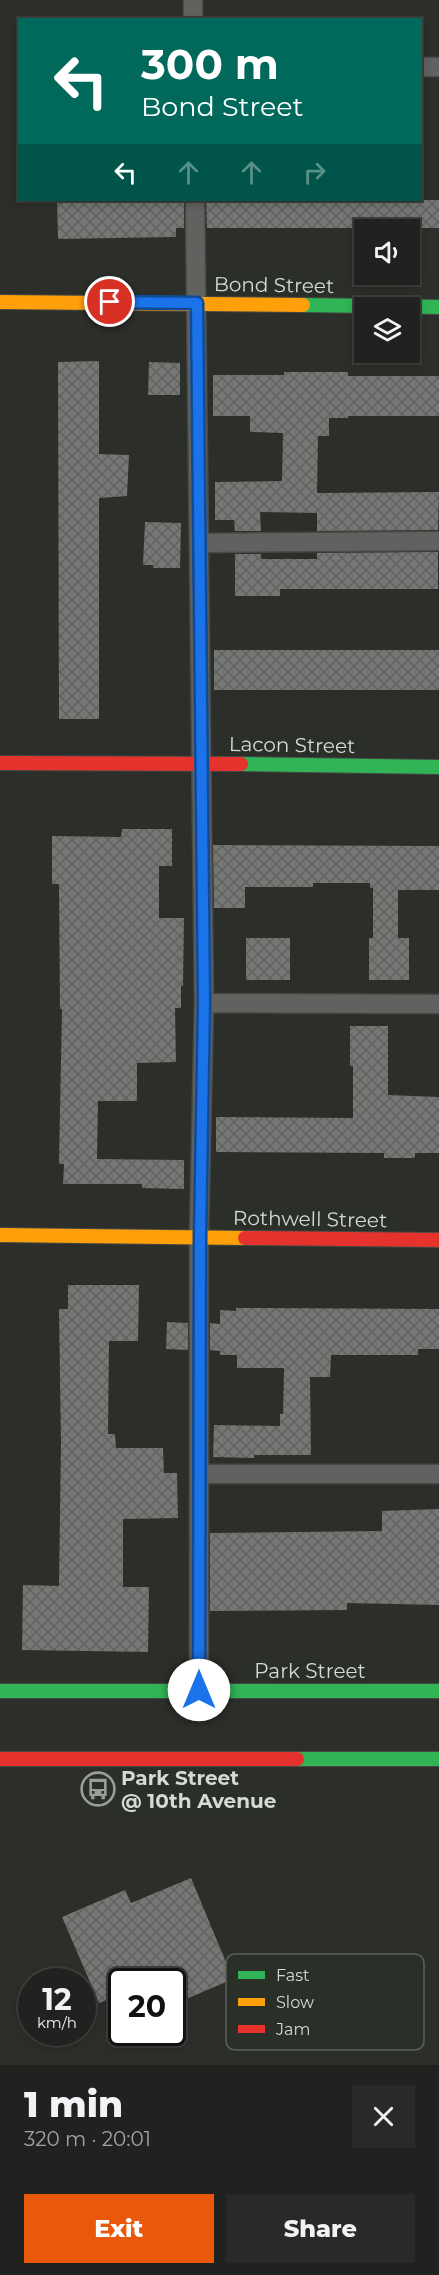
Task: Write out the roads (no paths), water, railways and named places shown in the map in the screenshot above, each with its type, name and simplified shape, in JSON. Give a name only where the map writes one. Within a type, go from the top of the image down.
[{"type":"street","name":"Bond Street","points":[[0,302],[439,307]]},
{"type":"street","name":"Lacon Street","points":[[0,763],[201,763],[439,767]]},
{"type":"street","name":"Rothwell Street","points":[[0,1235],[439,1240]]},
{"type":"street","name":"Park Street","points":[[0,1691],[439,1691]]},
{"type":"street","points":[[0,1759],[439,1759]]},
{"type":"lane","points":[[193,0],[193,18]]},
{"type":"lane","points":[[422,67],[439,67]]},
{"type":"lane","points":[[195,201],[204,1003],[200,1237],[199,1690]]},
{"type":"lane","points":[[200,543],[439,541]]},
{"type":"lane","points":[[204,1003],[439,1004]]},
{"type":"lane","points":[[200,1474],[439,1474]]},
{"type":"place","name":"Park Street @ 10th Avenue","points":[[98,1789]]}]
